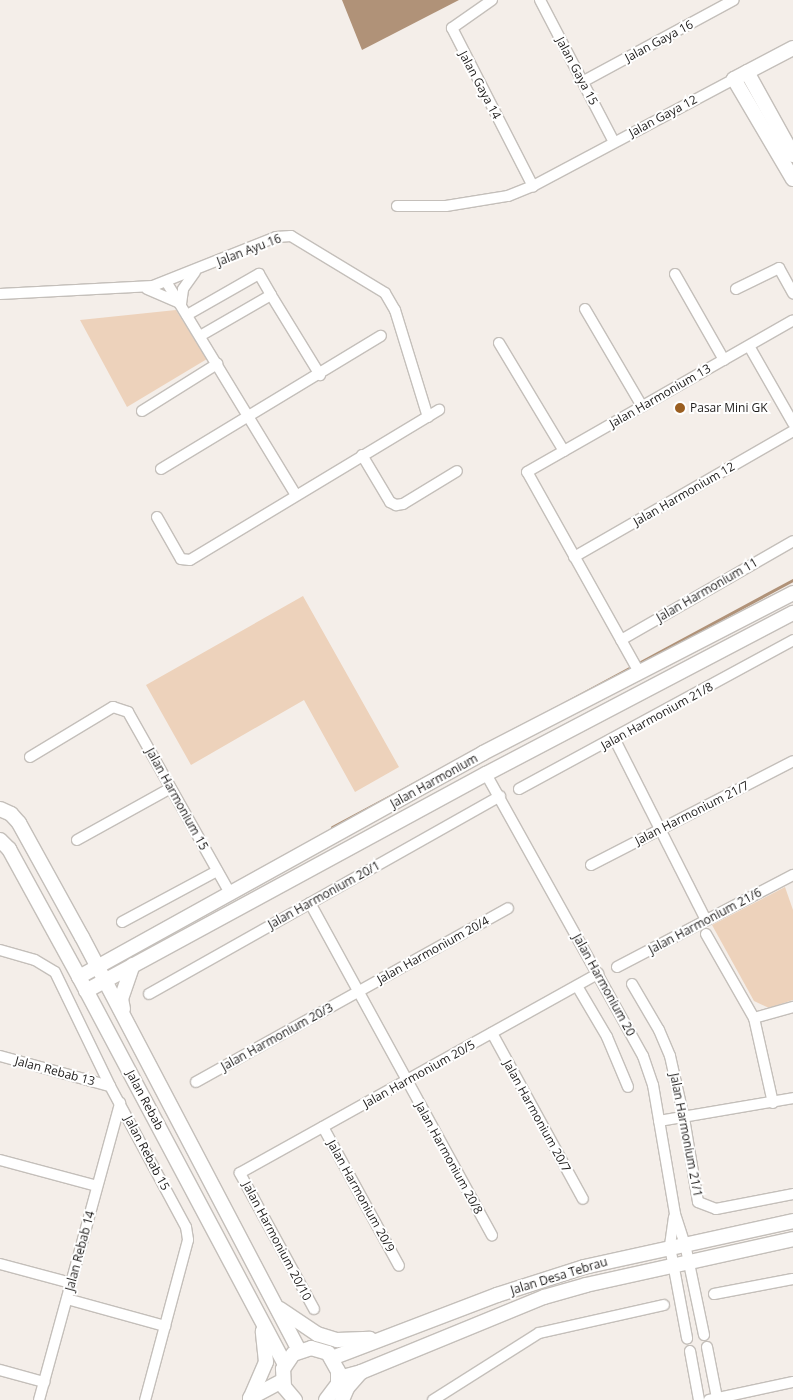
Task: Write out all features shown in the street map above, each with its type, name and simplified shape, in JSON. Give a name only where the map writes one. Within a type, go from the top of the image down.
[{"type":"main road","name":"Jalan Gaya 12","points":[[740,76],[793,48]]},
{"type":"main road","points":[[740,76],[793,155]]},
{"type":"main road","points":[[740,76],[793,179]]},
{"type":"main road","name":"Jalan Harmonium","points":[[79,977],[483,753],[793,593]]},
{"type":"main road","name":"Jalan Harmonium","points":[[86,991],[486,774],[793,613]]},
{"type":"main road","points":[[0,809],[11,814],[19,823],[106,980],[299,1350]]},
{"type":"main road","name":"Jalan Rebab","points":[[0,840],[9,849],[79,977],[285,1364]]},
{"type":"main road","points":[[82,937],[102,951],[123,952]]},
{"type":"main road","points":[[123,1013],[121,998],[133,965]]},
{"type":"main road","name":"Jalan Desa Tebrau","points":[[332,1358],[378,1339],[534,1282],[670,1247],[793,1221]]},
{"type":"main road","name":"Jalan Desa Tebrau","points":[[339,1378],[360,1372],[544,1297],[673,1264],[793,1239]]},
{"type":"main road","points":[[276,1305],[317,1334],[337,1340],[378,1339]]},
{"type":"main road","points":[[249,1399],[266,1362],[266,1344],[259,1312]]},
{"type":"main road","points":[[291,1399],[282,1381],[285,1364],[299,1350],[317,1348],[332,1358],[339,1378],[335,1390],[326,1400]]},
{"type":"main road","points":[[342,1400],[347,1388],[360,1372]]},
{"type":"main road","points":[[249,1399],[282,1381]]},
{"type":"street","name":"Jalan Gaya 14","points":[[492,0],[452,28],[533,186]]},
{"type":"street","name":"Jalan Gaya 15","points":[[541,0],[614,142]]},
{"type":"street","name":"Jalan Gaya 16","points":[[584,81],[734,0]]},
{"type":"street","name":"Jalan Gaya 12","points":[[397,206],[488,201],[533,186],[740,76]]},
{"type":"street","name":"Jalan Ayu 16","points":[[0,294],[139,288],[167,282],[284,235],[298,238],[371,282],[385,293],[392,304],[428,417]]},
{"type":"street","points":[[736,289],[779,268],[793,293]]},
{"type":"street","points":[[181,304],[186,282],[197,270]]},
{"type":"street","points":[[187,315],[259,274],[320,375]]},
{"type":"street","points":[[675,274],[724,360]]},
{"type":"street","points":[[167,282],[296,495]]},
{"type":"street","points":[[139,288],[165,295],[181,304]]},
{"type":"street","points":[[200,336],[271,295]]},
{"type":"street","points":[[585,309],[642,406]]},
{"type":"street","name":"Jalan Harmonium 13","points":[[574,556],[527,472],[793,320]]},
{"type":"street","points":[[161,469],[250,418],[381,336]]},
{"type":"street","points":[[499,343],[564,451]]},
{"type":"street","points":[[749,346],[793,423]]},
{"type":"street","points":[[142,411],[217,364]]},
{"type":"street","points":[[156,516],[181,558],[187,560],[439,410]]},
{"type":"street","name":"Jalan Harmonium 12","points":[[574,556],[793,431]]},
{"type":"street","points":[[362,455],[390,502],[396,505],[403,504],[457,471]]},
{"type":"street","name":"Jalan Harmonium 11","points":[[621,640],[793,541]]},
{"type":"street","points":[[574,556],[639,672]]},
{"type":"street","name":"Jalan Harmonium 21/8","points":[[519,790],[615,740],[793,640]]},
{"type":"street","name":"Jalan Harmonium 15","points":[[30,757],[113,707],[121,708],[128,712],[230,894]]},
{"type":"street","points":[[615,740],[706,920]]},
{"type":"street","name":"Jalan Harmonium 21/7","points":[[591,865],[793,761]]},
{"type":"street","name":"Jalan Harmonium 20","points":[[486,774],[500,796],[643,1056],[653,1085],[674,1214]]},
{"type":"street","points":[[77,840],[171,788]]},
{"type":"street","name":"Jalan Harmonium 20/1","points":[[149,994],[500,796]]},
{"type":"street","points":[[122,922],[217,870]]},
{"type":"street","name":"Jalan Harmonium 21/6","points":[[617,967],[793,875]]},
{"type":"street","name":"Jalan Harmonium 20/8","points":[[310,903],[492,1236]]},
{"type":"street","name":"Jalan Harmonium 20/4","points":[[358,992],[508,908]]},
{"type":"street","points":[[706,934],[754,1018],[772,1103]]},
{"type":"street","name":"Jalan Rebab 15","points":[[0,950],[35,960],[55,972],[110,1086],[186,1227],[188,1240],[145,1400]]},
{"type":"street","name":"Jalan Harmonium 20/5","points":[[240,1173],[598,974]]},
{"type":"street","name":"Jalan Harmonium 21/1","points":[[632,984],[659,1030],[670,1056],[684,1118],[695,1196],[702,1205],[716,1209],[793,1194]]},
{"type":"street","points":[[576,986],[608,1037],[628,1087]]},
{"type":"street","name":"Jalan Harmonium 20/3","points":[[196,1082],[358,992]]},
{"type":"street","points":[[754,1018],[793,1007]]},
{"type":"street","name":"Jalan Harmonium 20/7","points":[[492,1033],[582,1199]]},
{"type":"street","name":"Jalan Rebab 13","points":[[0,1056],[110,1086]]},
{"type":"street","points":[[659,1121],[793,1098]]},
{"type":"street","name":"Jalan Rebab 14","points":[[39,1400],[120,1103]]},
{"type":"street","name":"Jalan Harmonium 20/9","points":[[323,1127],[399,1266]]},
{"type":"street","points":[[0,1160],[98,1186]]},
{"type":"street","name":"Jalan Harmonium 20/10","points":[[240,1173],[314,1309]]},
{"type":"street","points":[[674,1214],[685,1244],[704,1335]]},
{"type":"street","points":[[674,1214],[670,1247],[687,1338]]},
{"type":"street","points":[[0,1264],[71,1283]]},
{"type":"street","points":[[714,1294],[793,1279]]},
{"type":"street","points":[[67,1299],[165,1326]]},
{"type":"street","points":[[433,1400],[539,1333],[664,1305]]},
{"type":"street","points":[[684,1322],[699,1311]]},
{"type":"street","points":[[706,1347],[714,1399],[793,1382]]},
{"type":"street","points":[[690,1351],[699,1400]]},
{"type":"street","points":[[0,1370],[44,1382]]},
{"type":"shaded area","points":[[342,0],[459,0],[362,50]]},
{"type":"shaded area","points":[[176,310],[207,359],[127,407],[80,320]]},
{"type":"shaded area","points":[[303,596],[399,767],[355,792],[304,700],[191,765],[146,685]]},
{"type":"shaded area","points":[[785,887],[793,910],[793,1000],[769,1008],[754,1001],[712,925]]},
{"type":"waterway","points":[[529,722],[793,580]]},
{"type":"waterway","points":[[332,827],[435,772]]},
{"type":"place","name":"Pasar Mini GK","points":[[680,408]]}]
